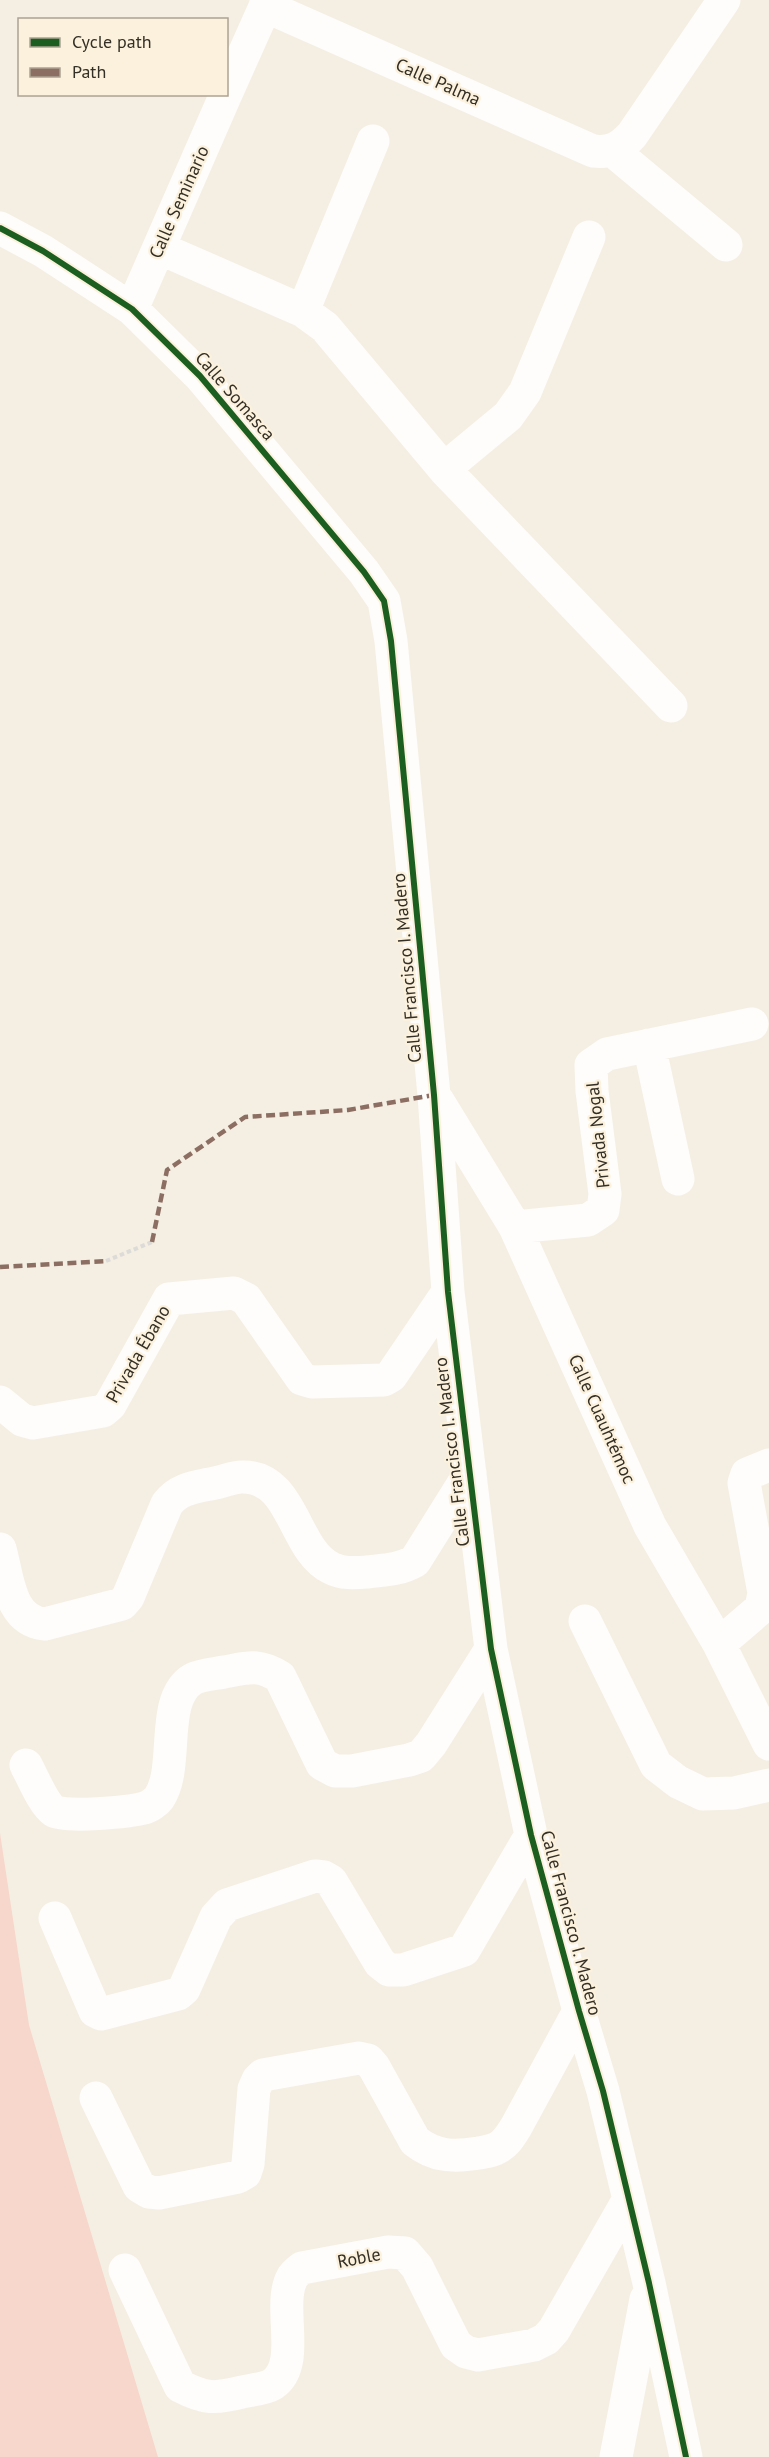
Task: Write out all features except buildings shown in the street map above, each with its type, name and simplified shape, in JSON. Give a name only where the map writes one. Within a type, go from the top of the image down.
[{"type":"street","points":[[612,150],[620,148],[632,135],[724,0]]},
{"type":"street","name":"Calle Palma","points":[[267,3],[593,151],[605,153],[612,150]]},
{"type":"street","name":"Calle Seminario","points":[[228,90],[267,3]]},
{"type":"street","name":"Calle Seminario","points":[[132,309],[225,96]]},
{"type":"street","points":[[303,311],[373,141]]},
{"type":"street","points":[[612,150],[726,245]]},
{"type":"street","name":"Calle Somasca","points":[[0,228],[43,251],[132,309],[200,376],[364,572],[384,601]]},
{"type":"street","points":[[444,469],[508,416],[525,392],[589,237]]},
{"type":"street","points":[[159,248],[303,311],[325,327],[444,469],[671,706]]},
{"type":"street","name":"Calle Francisco I. Madero","points":[[384,601],[391,641],[434,1095],[448,1292],[491,1649],[531,1835],[603,2091],[650,2283],[616,2457]]},
{"type":"street","name":"Privada Nogal","points":[[515,1227],[588,1220],[603,1210],[605,1194],[592,1091],[591,1065],[607,1054],[752,1024]]},
{"type":"street","points":[[649,1045],[678,1179]]},
{"type":"street","name":"Calle Cuauhtémoc","points":[[434,1095],[515,1227],[650,1526],[719,1644],[769,1744]]},
{"type":"street","name":"Privada Ébano","points":[[0,1402],[22,1420],[33,1423],[103,1411],[110,1405],[169,1299],[234,1293],[246,1299],[302,1379],[312,1382],[384,1380],[397,1369],[448,1292]]},
{"type":"street","points":[[719,1644],[761,1608],[763,1601],[764,1593],[744,1483],[747,1474],[769,1465]]},
{"type":"street","points":[[0,1549],[16,1608],[35,1623],[45,1624],[112,1607],[122,1604],[128,1597],[167,1504],[174,1494],[185,1489],[243,1477],[264,1483],[281,1497],[315,1556],[330,1568],[350,1574],[401,1569],[415,1561],[470,1473]]},
{"type":"street","points":[[585,1621],[656,1765],[678,1782],[702,1794],[734,1793],[769,1785]]},
{"type":"street","points":[[26,1765],[48,1806],[55,1812],[70,1815],[146,1808],[157,1800],[166,1785],[176,1703],[181,1689],[194,1678],[254,1666],[268,1669],[280,1677],[322,1764],[335,1771],[352,1771],[409,1760],[421,1756],[431,1744],[491,1649]]},
{"type":"street","points":[[55,1918],[95,2011],[101,2014],[178,1994],[184,1989],[216,1917],[227,1905],[315,1876],[331,1881],[380,1963],[389,1970],[402,1970],[464,1950],[472,1940],[531,1835]]},
{"type":"street","points":[[96,2098],[139,2186],[149,2192],[159,2193],[238,2177],[245,2173],[248,2164],[254,2089],[263,2075],[358,2058],[368,2060],[374,2067],[415,2140],[426,2150],[442,2155],[459,2156],[496,2150],[507,2141],[579,2012]]},
{"type":"street","name":"Roble","points":[[125,2270],[180,2386],[198,2395],[219,2398],[272,2385],[282,2375],[286,2363],[289,2289],[292,2277],[302,2268],[388,2252],[405,2253],[417,2267],[456,2344],[466,2352],[478,2355],[540,2342],[554,2330],[629,2199]]},
{"type":"street","points":[[650,2283],[686,2457]]},
{"type":"path","points":[[106,1261],[152,1242]]},
{"type":"shaded area","points":[[0,1833],[29,2025],[158,2457],[0,2457]]},
{"type":"marked path","points":[[152,1242],[167,1170],[245,1117],[348,1110],[434,1095]]},
{"type":"marked path","points":[[0,1267],[106,1261]]},
{"type":"cycle path","points":[[0,228],[43,251],[132,309],[200,376],[364,572],[384,601],[391,641],[434,1095],[448,1292],[491,1649],[531,1835],[603,2091],[649,2283],[686,2457]]}]
